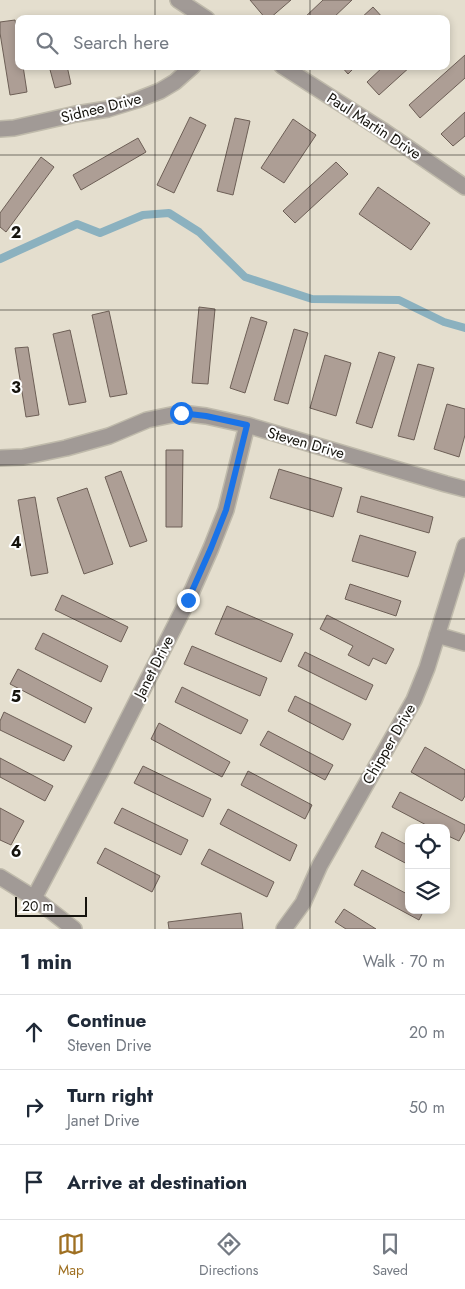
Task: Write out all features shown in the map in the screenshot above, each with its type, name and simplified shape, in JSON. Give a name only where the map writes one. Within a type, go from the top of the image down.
[{"type":"street","points":[[178,0],[201,15]]},
{"type":"street","name":"Sidnee Drive","points":[[0,129],[14,128],[108,109],[160,92],[188,70]]},
{"type":"street","name":"Paul Martin Drive","points":[[288,70],[382,130],[465,187]]},
{"type":"street","name":"Steven Drive","points":[[0,458],[66,448],[109,436],[147,420],[181,413],[206,416],[247,425],[465,489]]},
{"type":"street","name":"Janet Drive","points":[[34,898],[102,770],[200,574],[226,510],[247,425]]},
{"type":"street","name":"Chipper Drive","points":[[284,929],[302,903],[320,865],[414,700],[427,668],[465,546]]},
{"type":"street","points":[[437,635],[465,643]]},
{"type":"street","points":[[0,877],[34,898],[74,929]]},
{"type":"building","points":[[250,0],[291,0],[274,15],[263,15]]},
{"type":"building","points":[[323,0],[352,0],[336,15],[307,15]]},
{"type":"building","points":[[373,7],[380,15],[364,15]]},
{"type":"building","points":[[15,20],[15,70],[24,70],[27,92],[10,95],[0,22]]},
{"type":"building","points":[[465,55],[465,78],[420,118],[409,105]]},
{"type":"building","points":[[50,70],[68,70],[71,84],[55,88]]},
{"type":"building","points":[[380,70],[407,70],[379,95],[367,82]]},
{"type":"building","points":[[465,112],[465,136],[453,146],[441,134]]},
{"type":"building","points":[[190,117],[206,125],[174,193],[157,185]]},
{"type":"building","points":[[235,118],[250,121],[233,195],[217,191]]},
{"type":"building","points":[[293,119],[316,135],[284,183],[261,168]]},
{"type":"building","points":[[138,138],[146,152],[81,190],[73,175]]},
{"type":"building","points":[[41,157],[54,167],[6,232],[0,227],[0,213]]},
{"type":"building","points":[[336,162],[348,174],[295,223],[283,211]]},
{"type":"building","points":[[378,187],[430,223],[411,250],[359,214]]},
{"type":"building","points":[[199,307],[215,309],[208,384],[192,383]]},
{"type":"building","points":[[109,311],[127,394],[110,397],[92,315]]},
{"type":"building","points":[[251,317],[267,322],[245,393],[230,388]]},
{"type":"building","points":[[294,329],[308,333],[288,404],[274,400]]},
{"type":"building","points":[[70,330],[86,402],[69,405],[53,334]]},
{"type":"building","points":[[28,347],[39,415],[26,417],[15,348]]},
{"type":"building","points":[[379,352],[395,357],[372,428],[356,423]]},
{"type":"building","points":[[325,355],[351,363],[336,416],[310,408]]},
{"type":"building","points":[[418,364],[434,368],[414,440],[398,436]]},
{"type":"building","points":[[447,404],[465,409],[465,435],[459,457],[434,449]]},
{"type":"building","points":[[166,450],[183,450],[182,527],[166,527]]},
{"type":"building","points":[[279,469],[342,488],[333,517],[270,498]]},
{"type":"building","points":[[121,471],[147,541],[130,547],[105,477]]},
{"type":"building","points":[[87,488],[113,564],[84,574],[57,498]]},
{"type":"building","points":[[361,496],[433,517],[429,533],[357,512]]},
{"type":"building","points":[[35,497],[48,573],[31,576],[18,500]]},
{"type":"building","points":[[360,535],[416,552],[408,577],[352,561]]},
{"type":"building","points":[[350,584],[401,601],[396,616],[345,599]]},
{"type":"building","points":[[62,595],[128,627],[121,642],[55,610]]},
{"type":"building","points":[[227,606],[293,634],[281,662],[215,634]]},
{"type":"building","points":[[327,615],[394,649],[386,664],[373,658],[369,666],[348,655],[353,646],[320,629]]},
{"type":"building","points":[[43,633],[108,666],[101,682],[35,649]]},
{"type":"building","points":[[192,646],[267,678],[260,696],[184,664]]},
{"type":"building","points":[[305,652],[373,685],[366,700],[298,666]]},
{"type":"building","points":[[18,669],[92,708],[85,723],[10,684]]},
{"type":"building","points":[[182,687],[248,720],[241,734],[175,702]]},
{"type":"building","points":[[295,696],[351,724],[343,740],[288,711]]},
{"type":"building","points":[[4,712],[72,746],[64,761],[0,730],[0,721]]},
{"type":"building","points":[[159,723],[230,762],[222,777],[151,739]]},
{"type":"building","points":[[268,731],[333,765],[325,780],[260,745]]},
{"type":"building","points":[[425,747],[465,770],[465,796],[462,801],[411,772]]},
{"type":"building","points":[[0,758],[53,786],[45,801],[0,777]]},
{"type":"building","points":[[143,766],[211,799],[203,817],[134,783]]},
{"type":"building","points":[[248,771],[312,805],[305,819],[241,785]]},
{"type":"building","points":[[400,792],[465,825],[465,830],[459,841],[450,837],[450,824],[424,824],[392,807]]},
{"type":"building","points":[[0,808],[24,821],[11,845],[0,840]]},
{"type":"building","points":[[122,808],[188,840],[181,855],[114,823]]},
{"type":"building","points":[[228,809],[297,845],[290,861],[220,824]]},
{"type":"building","points":[[382,832],[405,844],[405,863],[375,847]]},
{"type":"building","points":[[105,848],[160,876],[152,892],[97,863]]},
{"type":"building","points":[[209,849],[274,882],[267,897],[201,864]]},
{"type":"building","points":[[362,870],[405,893],[405,912],[354,885]]},
{"type":"building","points":[[344,909],[376,929],[346,929],[335,922]]},
{"type":"building","points":[[241,913],[243,929],[169,929],[168,922]]},
{"type":"building","points":[[408,914],[422,914],[419,920]]},
{"type":"waterway","points":[[0,259],[77,224],[100,233],[143,215],[169,213],[199,232],[245,277],[312,299],[399,300],[444,322],[465,328]]},
{"type":"route","points":[[181,413],[206,416],[247,425],[226,510],[188,600]]}]
